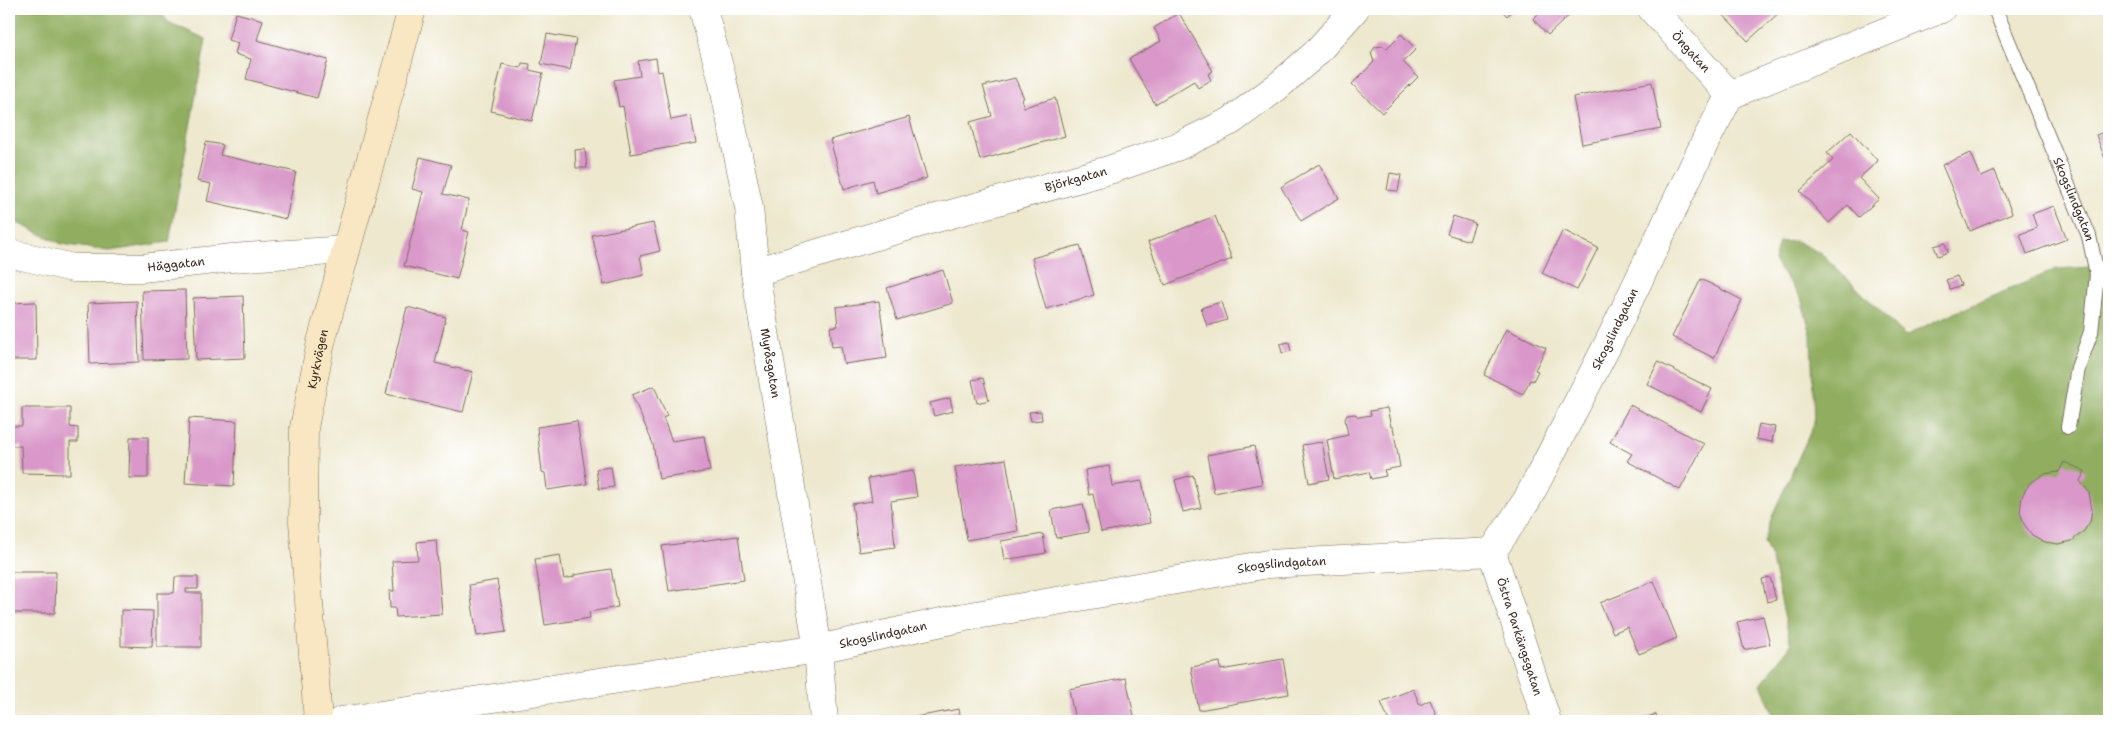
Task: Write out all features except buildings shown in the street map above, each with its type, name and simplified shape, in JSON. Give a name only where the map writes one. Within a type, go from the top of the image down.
[{"type":"street","name":"Kyrkvägen","points":[[318,721],[303,522],[304,428],[321,342],[412,9]]},
{"type":"street","name":"Myråsgatan","points":[[703,9],[722,78],[749,208],[755,272],[818,650],[824,721]]},
{"type":"street","name":"Björkgatan","points":[[755,272],[926,221],[1109,170],[1179,146],[1231,121],[1277,87],[1315,54],[1355,9]]},
{"type":"street","name":"Öngatan","points":[[1652,9],[1730,95]]},
{"type":"street","points":[[1730,95],[1941,9]]},
{"type":"street","name":"Skogslindgatan","points":[[341,721],[818,650],[965,617],[1268,564],[1492,552],[1527,500],[1607,346],[1730,95]]},
{"type":"street","name":"Häggatan","points":[[9,253],[73,268],[122,268],[345,250]]},
{"type":"street","name":"Östra Parkängsgatan","points":[[1492,552],[1547,721]]},
{"type":"lane","name":"Skogslindgatan","points":[[1995,9],[2089,236],[2097,274],[2091,332],[2078,368],[2068,427]]},
{"type":"green space","points":[[9,9],[159,9],[168,22],[206,39],[169,242],[109,251],[62,244],[9,219]]},
{"type":"green space","points":[[1796,241],[1822,254],[1906,336],[1933,322],[2057,269],[2109,266],[2109,721],[1776,721],[1761,684],[1791,645],[1772,560],[1764,542],[1772,516],[1814,424],[1811,334],[1801,298],[1774,261],[1779,242]]}]
